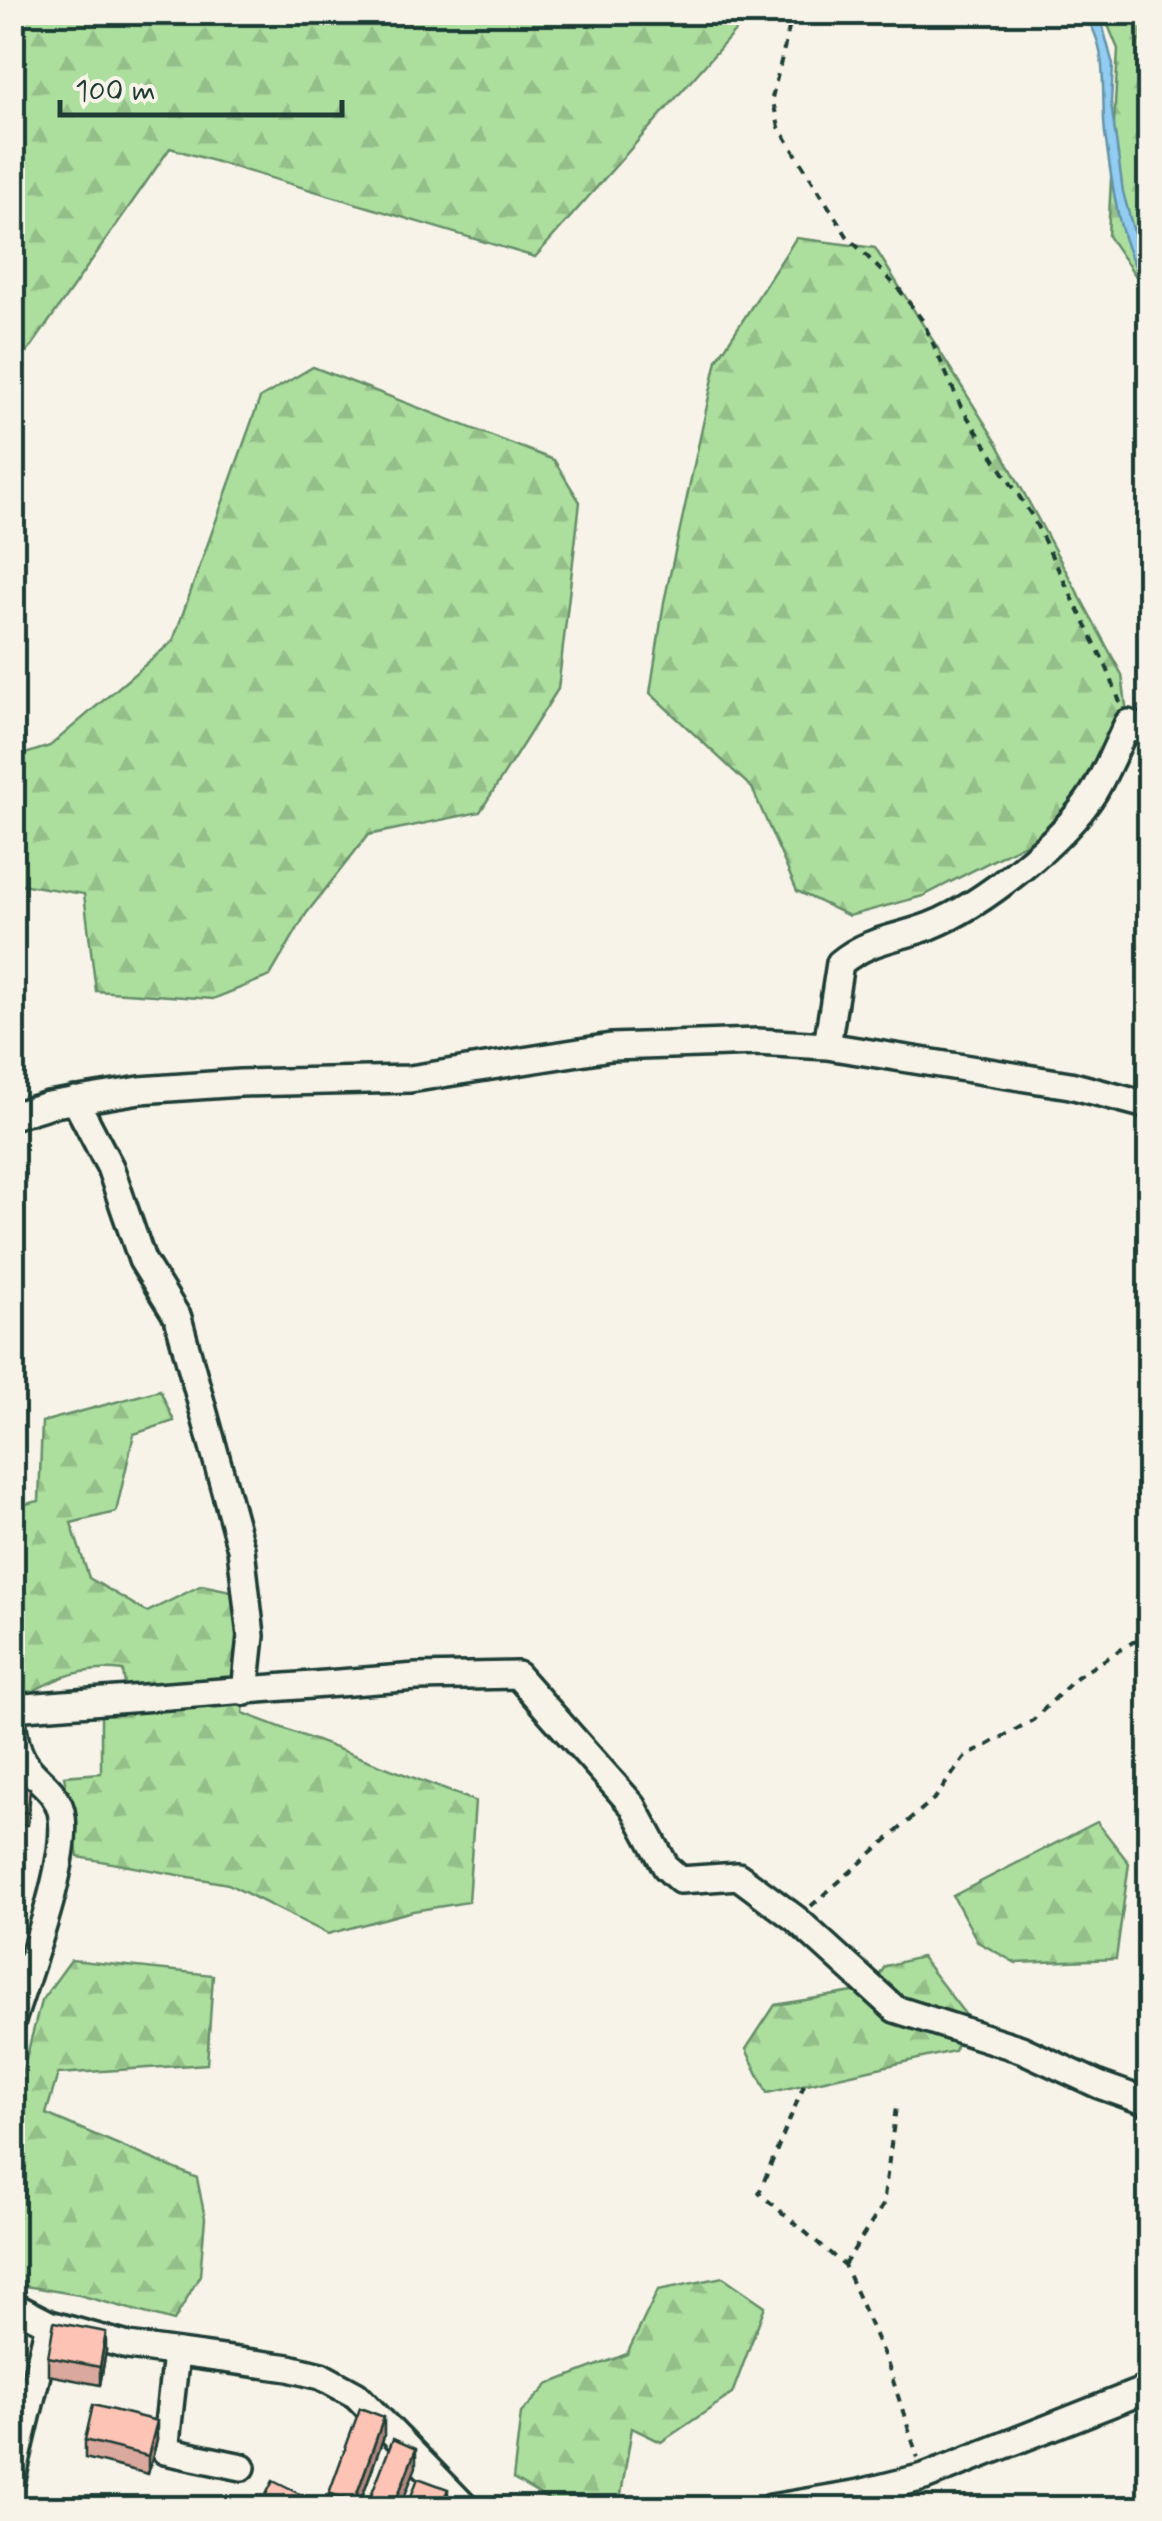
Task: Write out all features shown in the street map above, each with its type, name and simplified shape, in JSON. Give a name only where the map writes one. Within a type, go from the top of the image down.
[{"type":"street","points":[[828,1046],[840,964],[860,946],[930,926],[974,904],[1030,861],[1094,793],[1139,729]]},
{"type":"street","points":[[12,1116],[75,1100],[189,1086],[410,1079],[611,1047],[756,1042],[828,1046],[1070,1085],[1150,1106]]},
{"type":"street","points":[[75,1100],[110,1167],[142,1260],[178,1318],[242,1549],[251,1636],[244,1692]]},
{"type":"street","points":[[12,1708],[417,1677],[517,1675],[632,1806],[666,1867],[680,1880],[738,1876],[796,1919],[895,2010],[1020,2049],[1150,2103]]},
{"type":"street","points":[[12,1718],[14,1743],[28,1768],[53,1793],[62,1814],[57,1877],[12,2021]]},
{"type":"street","points":[[12,2304],[49,2324],[128,2346],[289,2368],[320,2376],[356,2396],[466,2508]]},
{"type":"street","points":[[12,2479],[49,2324]]},
{"type":"street","points":[[176,2354],[165,2451],[242,2468]]},
{"type":"street","points":[[771,2508],[924,2477],[1150,2388]]},
{"type":"path","points":[[794,12],[772,98],[779,128],[847,236],[898,288],[923,322],[960,407],[1032,516],[1139,729]]},
{"type":"path","points":[[796,1919],[936,1797],[964,1758],[1032,1720],[1077,1677],[1132,1642],[1150,1640]]},
{"type":"path","points":[[804,2085],[759,2193],[844,2264],[888,2362],[924,2477]]},
{"type":"path","points":[[844,2264],[883,2205],[896,2107]]},
{"type":"green space","points":[[13,12],[751,13],[535,257],[170,148],[13,373]]},
{"type":"green space","points":[[1103,13],[1149,13],[1149,295],[1108,236],[1118,49]]},
{"type":"green space","points":[[796,238],[875,248],[997,443],[1122,675],[1129,729],[1052,830],[923,896],[849,916],[797,891],[752,788],[650,693],[664,602],[717,360]]},
{"type":"green space","points":[[313,367],[554,460],[580,502],[558,689],[480,812],[368,835],[306,914],[270,976],[213,999],[96,991],[84,894],[13,883],[13,758],[50,746],[173,641],[260,398]]},
{"type":"green space","points":[[160,1390],[174,1421],[134,1434],[116,1512],[71,1523],[89,1578],[147,1612],[202,1585],[250,1595],[251,1636],[243,1713],[475,1801],[468,1902],[413,1911],[328,1934],[228,1884],[78,1857],[64,1776],[101,1773],[101,1699],[126,1692],[123,1671],[79,1673],[52,1681],[13,1702],[12,1507],[39,1501],[42,1422]]},
{"type":"green space","points":[[1097,1822],[1129,1863],[1116,1959],[1016,1963],[978,1942],[953,1896]]},
{"type":"green space","points":[[921,1957],[968,2018],[954,2051],[767,2093],[746,2049],[775,2005],[871,1989],[885,1966]]},
{"type":"green space","points":[[71,1960],[213,1975],[207,2064],[58,2074],[46,2114],[197,2178],[205,2218],[200,2275],[174,2321],[79,2295],[13,2284],[13,2109],[41,2001]]},
{"type":"green space","points":[[723,2277],[765,2306],[732,2394],[661,2442],[632,2428],[619,2506],[563,2508],[513,2479],[521,2413],[549,2384],[627,2354],[658,2290]]},
{"type":"water","points":[[1082,13],[1100,16],[1113,65],[1111,103],[1123,192],[1149,289],[1131,256],[1119,218],[1104,125],[1101,57],[1091,26]]},
{"type":"building","points":[[12,1786],[30,1788],[28,1813],[12,1811]]},
{"type":"building","points":[[54,2322],[106,2332],[100,2367],[48,2357]]},
{"type":"building","points":[[93,2405],[157,2421],[148,2456],[85,2440]]},
{"type":"building","points":[[360,2408],[384,2417],[354,2502],[329,2493]]},
{"type":"building","points":[[393,2439],[416,2449],[393,2508],[366,2508]]},
{"type":"building","points":[[418,2478],[448,2489],[440,2508],[407,2507]]},
{"type":"building","points":[[273,2481],[328,2508],[259,2508]]}]
